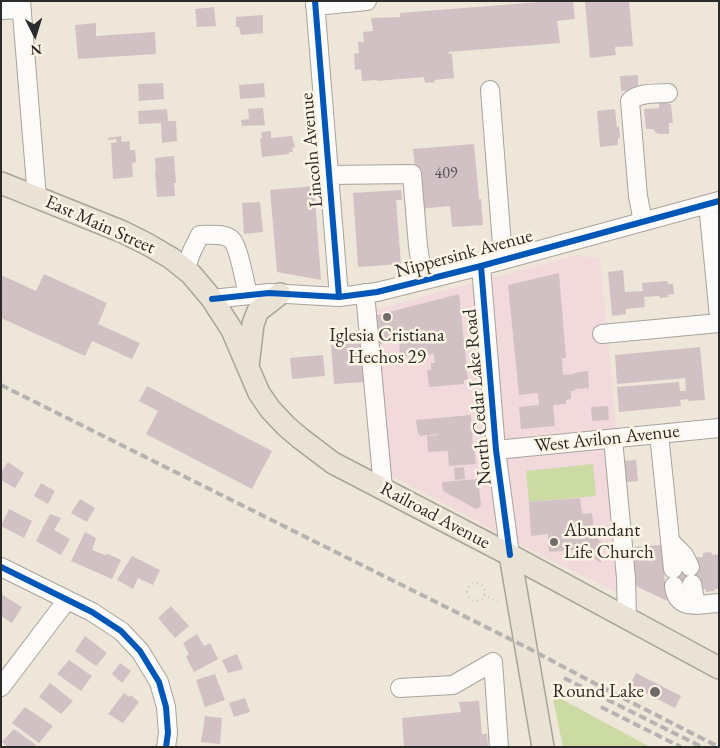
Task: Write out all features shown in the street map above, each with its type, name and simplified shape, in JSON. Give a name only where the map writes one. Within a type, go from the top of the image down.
[{"type":"main road","name":"East Main Street","points":[[1,184],[123,232],[147,244],[163,253],[191,274],[212,299]]},
{"type":"main road","points":[[248,369],[253,324],[258,311],[280,294]]},
{"type":"main road","name":"Railroad Avenue","points":[[212,299],[232,330],[259,393],[270,409],[300,438],[333,462],[719,668]]},
{"type":"main road","name":"North Cedar Lake Road","points":[[510,556],[543,747]]},
{"type":"street","points":[[315,4],[367,1]]},
{"type":"street","name":"Lincoln Avenue","points":[[315,4],[329,175],[352,295]]},
{"type":"street","points":[[1,10],[21,5],[37,198]]},
{"type":"street","points":[[481,266],[502,245],[490,90]]},
{"type":"street","points":[[643,222],[638,196],[630,101],[638,96],[668,92]]},
{"type":"street","points":[[329,175],[412,174],[423,280]]},
{"type":"street","points":[[714,202],[719,317]]},
{"type":"street","name":"Nippersink Avenue","points":[[212,299],[269,293],[352,295],[377,292],[481,266],[714,202]]},
{"type":"street","points":[[185,270],[200,235],[220,236],[231,239],[236,247],[248,295]]},
{"type":"street","name":"North Cedar Lake Road","points":[[481,266],[496,450],[510,556]]},
{"type":"street","points":[[352,295],[365,414]]},
{"type":"street","points":[[352,295],[383,488]]},
{"type":"street","points":[[602,334],[719,323]]},
{"type":"street","name":"West Avilon Avenue","points":[[496,450],[719,428]]},
{"type":"street","points":[[660,434],[670,541],[682,577],[675,591],[678,598],[690,604],[719,603]]},
{"type":"street","points":[[613,438],[626,578],[627,619]]},
{"type":"street","points":[[1,566],[92,612],[120,631],[140,651],[159,682],[164,698],[168,733],[166,747]]},
{"type":"street","points":[[1,687],[67,600]]},
{"type":"street","points":[[400,688],[453,685],[493,662],[500,747]]},
{"type":"path","points":[[478,583],[484,589],[484,595],[478,600],[472,599],[468,595],[467,590],[470,585],[478,583]]},
{"type":"path","points":[[484,595],[498,602]]},
{"type":"shaded area","points":[[577,255],[600,259],[633,600],[535,552],[385,472],[370,311]]},
{"type":"green space","points":[[593,464],[596,496],[529,502],[526,471]]},
{"type":"green space","points":[[552,694],[650,747],[563,747]]},
{"type":"building","points":[[573,1],[575,19],[557,21],[560,43],[448,52],[452,54],[454,78],[434,80],[435,82],[425,83],[424,77],[362,81],[361,69],[355,70],[354,54],[359,53],[358,42],[364,42],[363,32],[373,31],[371,18],[400,17],[400,13]]},
{"type":"building","points":[[585,1],[629,1],[633,46],[615,47],[616,55],[590,58]]},
{"type":"building","points":[[214,7],[216,26],[197,27],[195,9]]},
{"type":"building","points":[[263,15],[263,33],[241,35],[239,27],[236,27],[236,17]]},
{"type":"building","points":[[96,23],[96,36],[155,32],[156,54],[78,59],[75,25]]},
{"type":"building","points":[[638,75],[638,90],[621,91],[620,76]]},
{"type":"building","points":[[163,83],[164,99],[139,101],[138,84]]},
{"type":"building","points":[[264,83],[265,97],[240,99],[239,85]]},
{"type":"building","points":[[659,102],[671,104],[673,123],[669,123],[669,134],[660,134],[656,133],[653,129],[646,129],[644,109],[659,108]]},
{"type":"building","points":[[263,108],[265,125],[242,126],[241,120],[249,119],[248,109]]},
{"type":"building","points":[[167,109],[168,121],[176,121],[177,141],[162,143],[161,123],[139,124],[138,111]]},
{"type":"building","points":[[615,109],[620,138],[618,139],[618,145],[600,147],[597,111]]},
{"type":"building","points":[[271,131],[271,138],[292,136],[295,147],[292,148],[293,152],[262,157],[261,132]]},
{"type":"building","points":[[121,136],[122,142],[130,141],[130,150],[135,150],[136,162],[132,163],[133,177],[113,179],[111,143],[117,142],[116,139],[108,140],[108,138]]},
{"type":"building","points":[[474,144],[483,225],[452,227],[450,206],[419,209],[413,149]]},
{"type":"building","points":[[174,156],[175,196],[157,197],[155,158]]},
{"type":"building","points":[[314,186],[321,280],[277,272],[270,190]]},
{"type":"building","points":[[401,190],[402,200],[396,200],[401,264],[358,267],[353,193]]},
{"type":"building","points":[[260,202],[263,232],[244,234],[242,203]]},
{"type":"building","points":[[623,270],[625,292],[643,291],[642,283],[667,281],[668,284],[673,284],[674,294],[668,295],[669,297],[660,298],[659,296],[644,297],[645,307],[626,309],[626,314],[612,316],[608,272]]},
{"type":"building","points":[[559,273],[566,358],[562,358],[563,375],[588,371],[589,388],[575,389],[575,391],[571,391],[571,399],[566,400],[566,404],[553,405],[555,426],[521,429],[519,407],[539,405],[538,393],[519,395],[508,285]]},
{"type":"building","points":[[44,274],[107,303],[98,324],[140,343],[132,359],[92,341],[85,356],[1,318],[1,275],[36,291]]},
{"type":"building","points":[[459,294],[468,379],[464,380],[464,384],[429,387],[427,370],[431,370],[431,363],[435,363],[434,354],[400,357],[399,341],[377,344],[374,316]]},
{"type":"building","points":[[362,343],[366,382],[334,384],[331,345]]},
{"type":"building","points":[[700,347],[705,400],[680,400],[681,406],[619,412],[617,387],[679,382],[680,391],[686,391],[685,378],[617,384],[615,355]]},
{"type":"building","points":[[323,355],[325,376],[292,379],[290,358]]},
{"type":"building","points":[[147,386],[272,451],[252,489],[146,434],[158,411],[139,401]]},
{"type":"building","points":[[608,406],[609,420],[592,421],[591,407]]},
{"type":"building","points":[[471,415],[476,464],[449,466],[448,451],[428,452],[427,436],[438,434],[418,435],[416,420]]},
{"type":"building","points":[[636,460],[638,481],[626,482],[624,461]]},
{"type":"building","points":[[8,462],[24,473],[15,488],[1,480],[1,473]]},
{"type":"building","points":[[464,467],[465,479],[455,480],[454,468]]},
{"type":"building","points":[[478,479],[481,505],[479,508],[476,509],[443,491],[442,482]]},
{"type":"building","points":[[41,483],[55,491],[48,504],[34,496]]},
{"type":"building","points":[[580,498],[582,514],[592,513],[594,531],[578,532],[579,534],[597,532],[599,541],[601,541],[601,543],[598,543],[601,563],[592,557],[575,558],[575,550],[549,552],[548,534],[531,536],[529,502]]},
{"type":"building","points":[[80,499],[95,508],[87,522],[71,513]]},
{"type":"building","points":[[9,509],[32,521],[24,538],[1,526]]},
{"type":"building","points":[[50,514],[61,518],[54,530],[70,539],[61,555],[36,541]]},
{"type":"building","points":[[85,532],[96,538],[92,550],[121,560],[112,579],[71,561]]},
{"type":"building","points":[[661,545],[667,601],[634,585],[632,547]]},
{"type":"building","points":[[711,552],[712,555],[719,554],[719,589],[706,592],[706,589],[698,590],[697,584],[673,586],[671,569],[695,557],[703,557],[703,553]]},
{"type":"building","points":[[132,556],[160,570],[153,585],[138,578],[133,589],[117,580]]},
{"type":"building","points":[[1,594],[22,607],[12,623],[1,616]]},
{"type":"building","points":[[171,606],[189,626],[175,638],[158,618]]},
{"type":"building","points":[[197,634],[204,646],[210,643],[218,659],[194,672],[186,657],[189,654],[183,643]]},
{"type":"building","points":[[85,636],[107,653],[96,666],[75,651]]},
{"type":"building","points":[[237,654],[243,669],[228,673],[222,660]]},
{"type":"building","points":[[69,660],[92,676],[81,691],[57,674]]},
{"type":"building","points":[[120,663],[131,671],[122,683],[112,674]]},
{"type":"building","name":"Round Lake","points":[[636,673],[681,696],[675,708],[630,685]]},
{"type":"building","points":[[215,674],[225,700],[205,707],[196,680]]},
{"type":"building","points":[[50,683],[73,701],[61,714],[39,697]]},
{"type":"building","points":[[124,693],[129,697],[131,695],[139,702],[123,723],[108,714]]},
{"type":"building","points":[[245,698],[250,712],[234,717],[229,703]]},
{"type":"building","points":[[479,701],[482,734],[487,734],[488,747],[404,747],[402,718],[461,712],[459,702]]},
{"type":"building","points":[[25,707],[53,726],[39,743],[12,723]]},
{"type":"building","points":[[205,716],[222,718],[220,744],[201,742]]},
{"type":"building","points":[[14,729],[36,745],[35,747],[8,747],[2,742]]},
{"type":"railway","points":[[1,385],[526,647],[719,747]]},
{"type":"railway","points":[[564,678],[702,747]]},
{"type":"railway","points":[[601,707],[681,747]]},
{"type":"cycle path","points":[[315,1],[339,297]]},
{"type":"cycle path","points":[[212,299],[269,293],[339,297],[377,292],[481,266],[719,201]]},
{"type":"cycle path","points":[[481,266],[496,450],[510,555]]},
{"type":"cycle path","points":[[1,567],[92,612],[121,631],[140,651],[159,682],[166,707],[168,733],[166,747]]},
{"type":"place","name":"Iglesia Cristiana Hechos 29","points":[[387,317]]},
{"type":"place","name":"Abundant Life Church","points":[[554,542]]},
{"type":"place","name":"Round Lake","points":[[655,692]]}]
